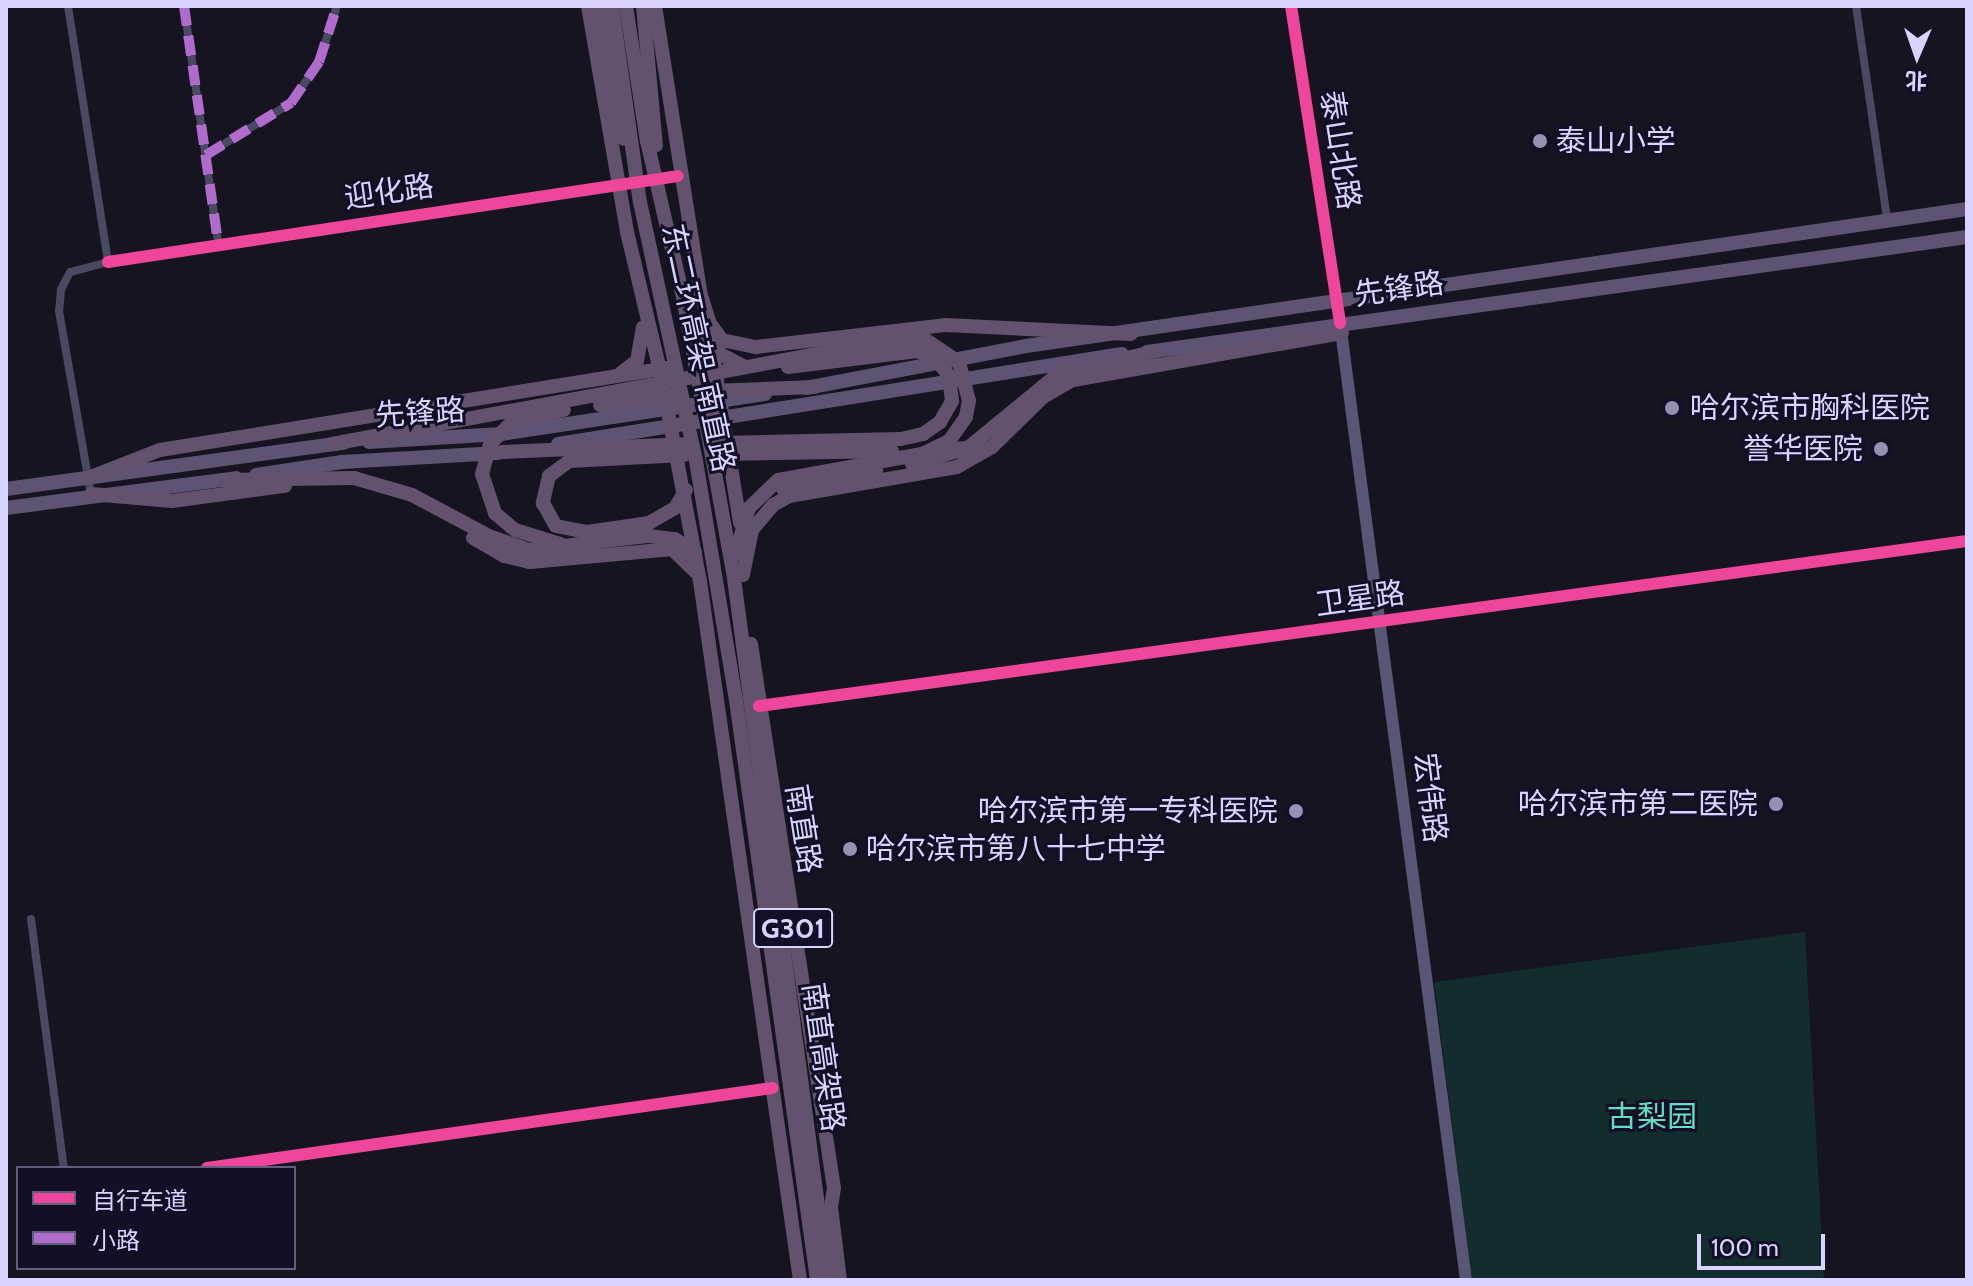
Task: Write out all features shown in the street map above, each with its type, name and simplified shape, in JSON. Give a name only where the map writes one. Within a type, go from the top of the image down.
[{"type":"highway","name":"G301","points":[[588,6],[620,191],[660,370],[700,581],[764,1047],[800,1280]]},
{"type":"highway","points":[[599,6],[610,83],[640,202]]},
{"type":"highway","name":"东二环高架-南直路","points":[[612,6],[640,202],[696,461],[722,634],[747,701]]},
{"type":"highway","name":"东二环高架-南直路","points":[[626,6],[658,195],[683,297],[738,573],[747,701]]},
{"type":"highway","points":[[643,6],[658,195]]},
{"type":"highway","points":[[655,6],[678,176],[701,295],[709,322],[722,340],[756,347],[945,325],[1131,334]]},
{"type":"highway","points":[[502,452],[585,444],[901,439],[923,434],[948,411],[949,376],[928,354],[901,351],[752,368],[714,351],[699,335],[683,297]]},
{"type":"highway","points":[[608,379],[637,361],[644,339],[644,302]]},
{"type":"highway","points":[[603,395],[644,365],[651,334],[644,302]]},
{"type":"highway","points":[[738,573],[752,530],[773,505],[789,496],[957,467],[992,447],[1043,397],[1073,380],[1341,328]]},
{"type":"highway","points":[[722,340],[713,356],[739,498],[738,573]]},
{"type":"highway","points":[[332,444],[515,406],[603,395],[892,340],[926,340],[959,362],[969,401],[966,417],[949,441],[922,454],[793,474],[757,499],[743,521],[738,573]]},
{"type":"highway","points":[[757,499],[801,484],[943,459],[968,448],[1057,375],[1156,351]]},
{"type":"highway","points":[[88,478],[160,450],[608,379],[713,356]]},
{"type":"highway","points":[[576,546],[515,530],[487,499],[483,463],[490,444],[513,421],[719,390],[815,387]]},
{"type":"highway","points":[[696,461],[675,508],[649,523],[571,533],[556,526],[544,509],[549,476],[576,459],[968,448]]},
{"type":"highway","points":[[225,480],[347,478],[375,483],[432,504],[512,546],[545,551],[666,537],[685,543],[714,573]]},
{"type":"highway","points":[[91,494],[172,501],[347,478]]},
{"type":"highway","points":[[375,483],[519,561],[672,549],[692,564],[700,581]]},
{"type":"highway","name":"南直路","points":[[738,573],[747,701],[834,1188],[831,1207],[840,1280]]},
{"type":"highway","points":[[741,627],[752,663],[824,1171],[834,1188]]},
{"type":"highway","points":[[722,634],[724,702],[767,1020],[764,1047]]},
{"type":"highway","name":"南直高架路","points":[[747,701],[817,1280]]},
{"type":"highway","name":"南直高架路","points":[[747,701],[828,1280]]},
{"type":"main road","name":"先锋路","points":[[6,489],[332,444],[577,423],[815,387],[1026,346],[1131,334],[1887,218],[1967,209]]},
{"type":"main road","name":"先锋路","points":[[585,444],[840,402],[1059,361],[1341,328],[1967,237]]},
{"type":"main road","name":"宏伟路","points":[[1341,328],[1466,1280]]},
{"type":"main road","name":"先锋路","points":[[6,508],[342,462],[502,452]]},
{"type":"street","points":[[68,6],[108,262]]},
{"type":"street","points":[[184,6],[218,243]]},
{"type":"street","points":[[206,155],[291,103],[319,62],[337,6]]},
{"type":"street","name":"泰山北路","points":[[1291,6],[1341,328]]},
{"type":"street","points":[[1856,6],[1887,218]]},
{"type":"street","name":"迎化路","points":[[88,478],[59,311],[61,290],[70,272],[108,262],[218,243],[620,191],[678,176]]},
{"type":"street","points":[[88,478],[91,494]]},
{"type":"street","name":"卫星路","points":[[747,701],[1382,623],[1967,541]]},
{"type":"street","points":[[700,581],[738,573]]},
{"type":"street","points":[[31,919],[64,1166]]},
{"type":"street","points":[[221,1166],[772,1088]]},
{"type":"green space","name":"古梨园","points":[[1805,932],[1824,1280],[1472,1280],[1434,982]]},
{"type":"marked path","points":[[184,6],[218,243]]},
{"type":"marked path","points":[[206,155],[291,103],[319,62],[337,6]]},
{"type":"cycle path","points":[[1291,6],[1340,323]]},
{"type":"cycle path","points":[[108,262],[678,176]]},
{"type":"cycle path","points":[[759,706],[1967,541]]},
{"type":"cycle path","points":[[221,1166],[772,1088]]},
{"type":"place","name":"泰山小学","points":[[1540,141]]},
{"type":"place","name":"哈尔滨市胸科医院","points":[[1672,408]]},
{"type":"place","name":"誉华医院","points":[[1881,449]]},
{"type":"place","name":"哈尔滨市第二医院","points":[[1776,804]]},
{"type":"place","name":"哈尔滨市第一专科医院","points":[[1296,811]]},
{"type":"place","name":"哈尔滨市第八十七中学","points":[[850,849]]}]
